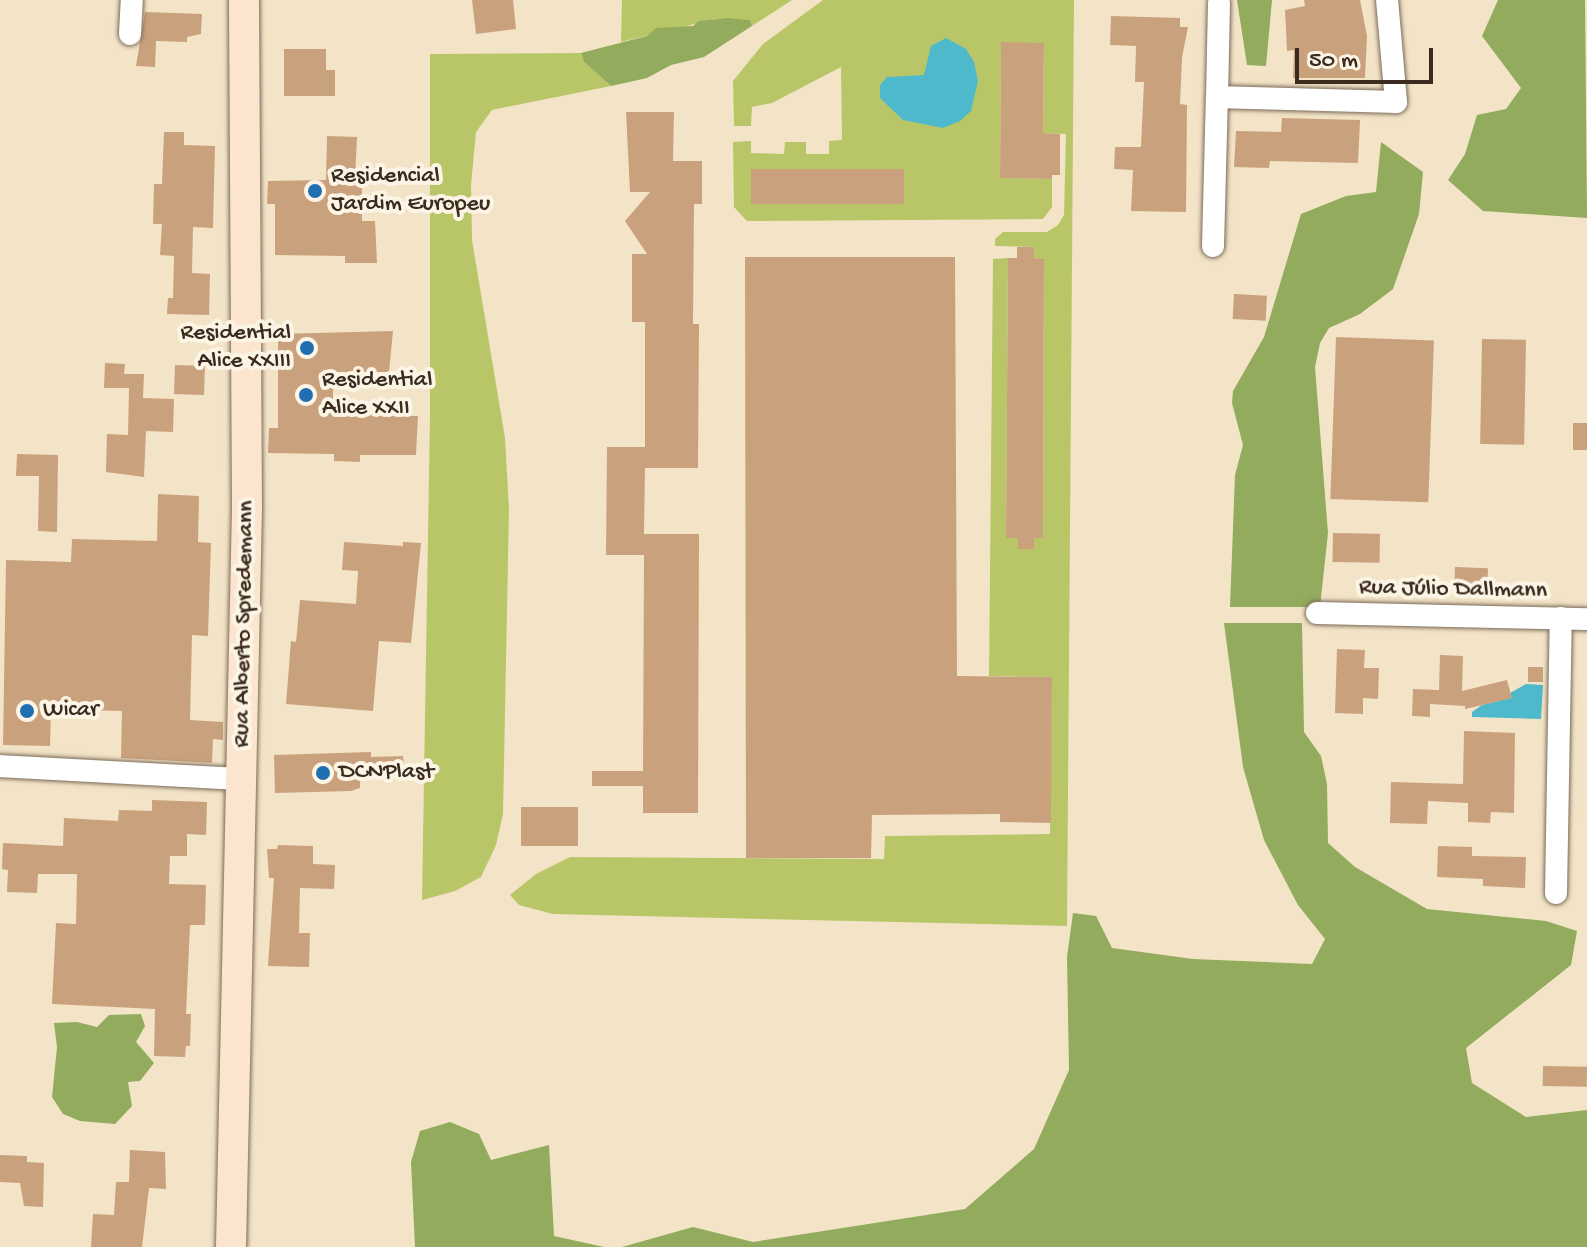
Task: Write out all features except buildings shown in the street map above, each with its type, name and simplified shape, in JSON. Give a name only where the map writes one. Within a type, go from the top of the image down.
[{"type":"street","points":[[130,34],[132,0]]},
{"type":"street","name":"Rua Alberto Spredemann","points":[[231,1247],[243,779],[248,371],[244,0]]},
{"type":"street","points":[[1217,97],[1396,102],[1387,0]]},
{"type":"street","points":[[1213,246],[1219,3]]},
{"type":"street","name":"Rua Júlio Dallmann","points":[[1317,613],[1587,619]]},
{"type":"street","points":[[1556,893],[1561,618]]},
{"type":"street","points":[[0,766],[243,779]]},
{"type":"green space","points":[[622,0],[792,0],[752,26],[749,20],[715,19],[621,42]]},
{"type":"green space","points":[[823,0],[1074,0],[1067,926],[553,914],[519,905],[510,895],[536,874],[570,857],[884,859],[885,836],[1050,834],[1052,677],[989,676],[993,259],[1008,258],[1006,537],[1018,538],[1019,549],[1034,549],[1034,538],[1043,538],[1044,259],[1034,258],[1034,247],[995,246],[995,239],[1003,232],[1047,232],[1058,225],[1064,215],[1066,134],[1043,133],[1044,43],[1001,43],[1000,178],[1052,179],[1052,207],[1043,219],[747,221],[734,207],[733,142],[751,141],[751,153],[784,154],[785,142],[806,142],[806,154],[829,154],[829,141],[842,140],[841,67],[772,103],[752,107],[751,126],[734,126],[733,81],[763,44]]},
{"type":"green space","points":[[1237,0],[1272,0],[1266,66],[1247,65]]},
{"type":"green space","points":[[1498,0],[1585,0],[1587,218],[1483,211],[1448,180],[1465,154],[1477,115],[1506,109],[1521,88],[1482,36]]},
{"type":"green space","points":[[728,18],[750,20],[752,26],[704,57],[671,65],[647,78],[611,86],[584,62],[581,53],[647,36],[656,28],[693,26],[699,21]]},
{"type":"green space","points":[[581,53],[584,62],[611,86],[492,110],[476,132],[471,185],[472,240],[505,438],[509,509],[503,814],[496,845],[481,877],[455,891],[422,900],[430,415],[430,54]]},
{"type":"green space","points":[[1381,142],[1423,172],[1419,214],[1393,289],[1360,314],[1329,328],[1320,343],[1315,367],[1328,533],[1320,607],[1230,607],[1235,475],[1243,445],[1232,403],[1233,391],[1264,337],[1301,214],[1346,196],[1376,192]]},
{"type":"green space","points":[[1224,623],[1302,623],[1304,732],[1321,756],[1327,784],[1328,843],[1355,867],[1427,909],[1546,921],[1577,931],[1571,965],[1466,1048],[1472,1083],[1526,1117],[1587,1110],[1587,1247],[622,1247],[693,1227],[753,1242],[965,1209],[1034,1149],[1069,1070],[1067,957],[1073,913],[1096,916],[1112,948],[1193,959],[1312,964],[1325,939],[1298,905],[1264,840],[1243,767]]},
{"type":"green space","points":[[141,1014],[145,1026],[136,1042],[154,1063],[140,1081],[128,1082],[132,1106],[115,1124],[80,1121],[63,1114],[52,1097],[57,1047],[54,1023],[77,1022],[97,1027],[109,1015]]},
{"type":"green space","points":[[450,1122],[479,1134],[491,1160],[549,1145],[554,1236],[604,1247],[415,1247],[411,1162],[420,1131]]},
{"type":"water","points":[[946,38],[966,49],[974,62],[978,81],[971,111],[960,121],[943,128],[903,120],[880,98],[880,85],[887,77],[924,75],[931,46]]},
{"type":"water","points":[[1526,684],[1543,685],[1541,719],[1472,717],[1472,712],[1482,705],[1511,698],[1510,693]]},
{"type":"place","name":"Residencial Jardim Europeu","points":[[315,191]]},
{"type":"place","name":"Residential Alice XXIII","points":[[307,348]]},
{"type":"place","name":"Residential Alice XXII","points":[[306,395]]},
{"type":"place","name":"Wicar","points":[[27,711]]},
{"type":"place","name":"DCNPlast","points":[[323,773]]}]
